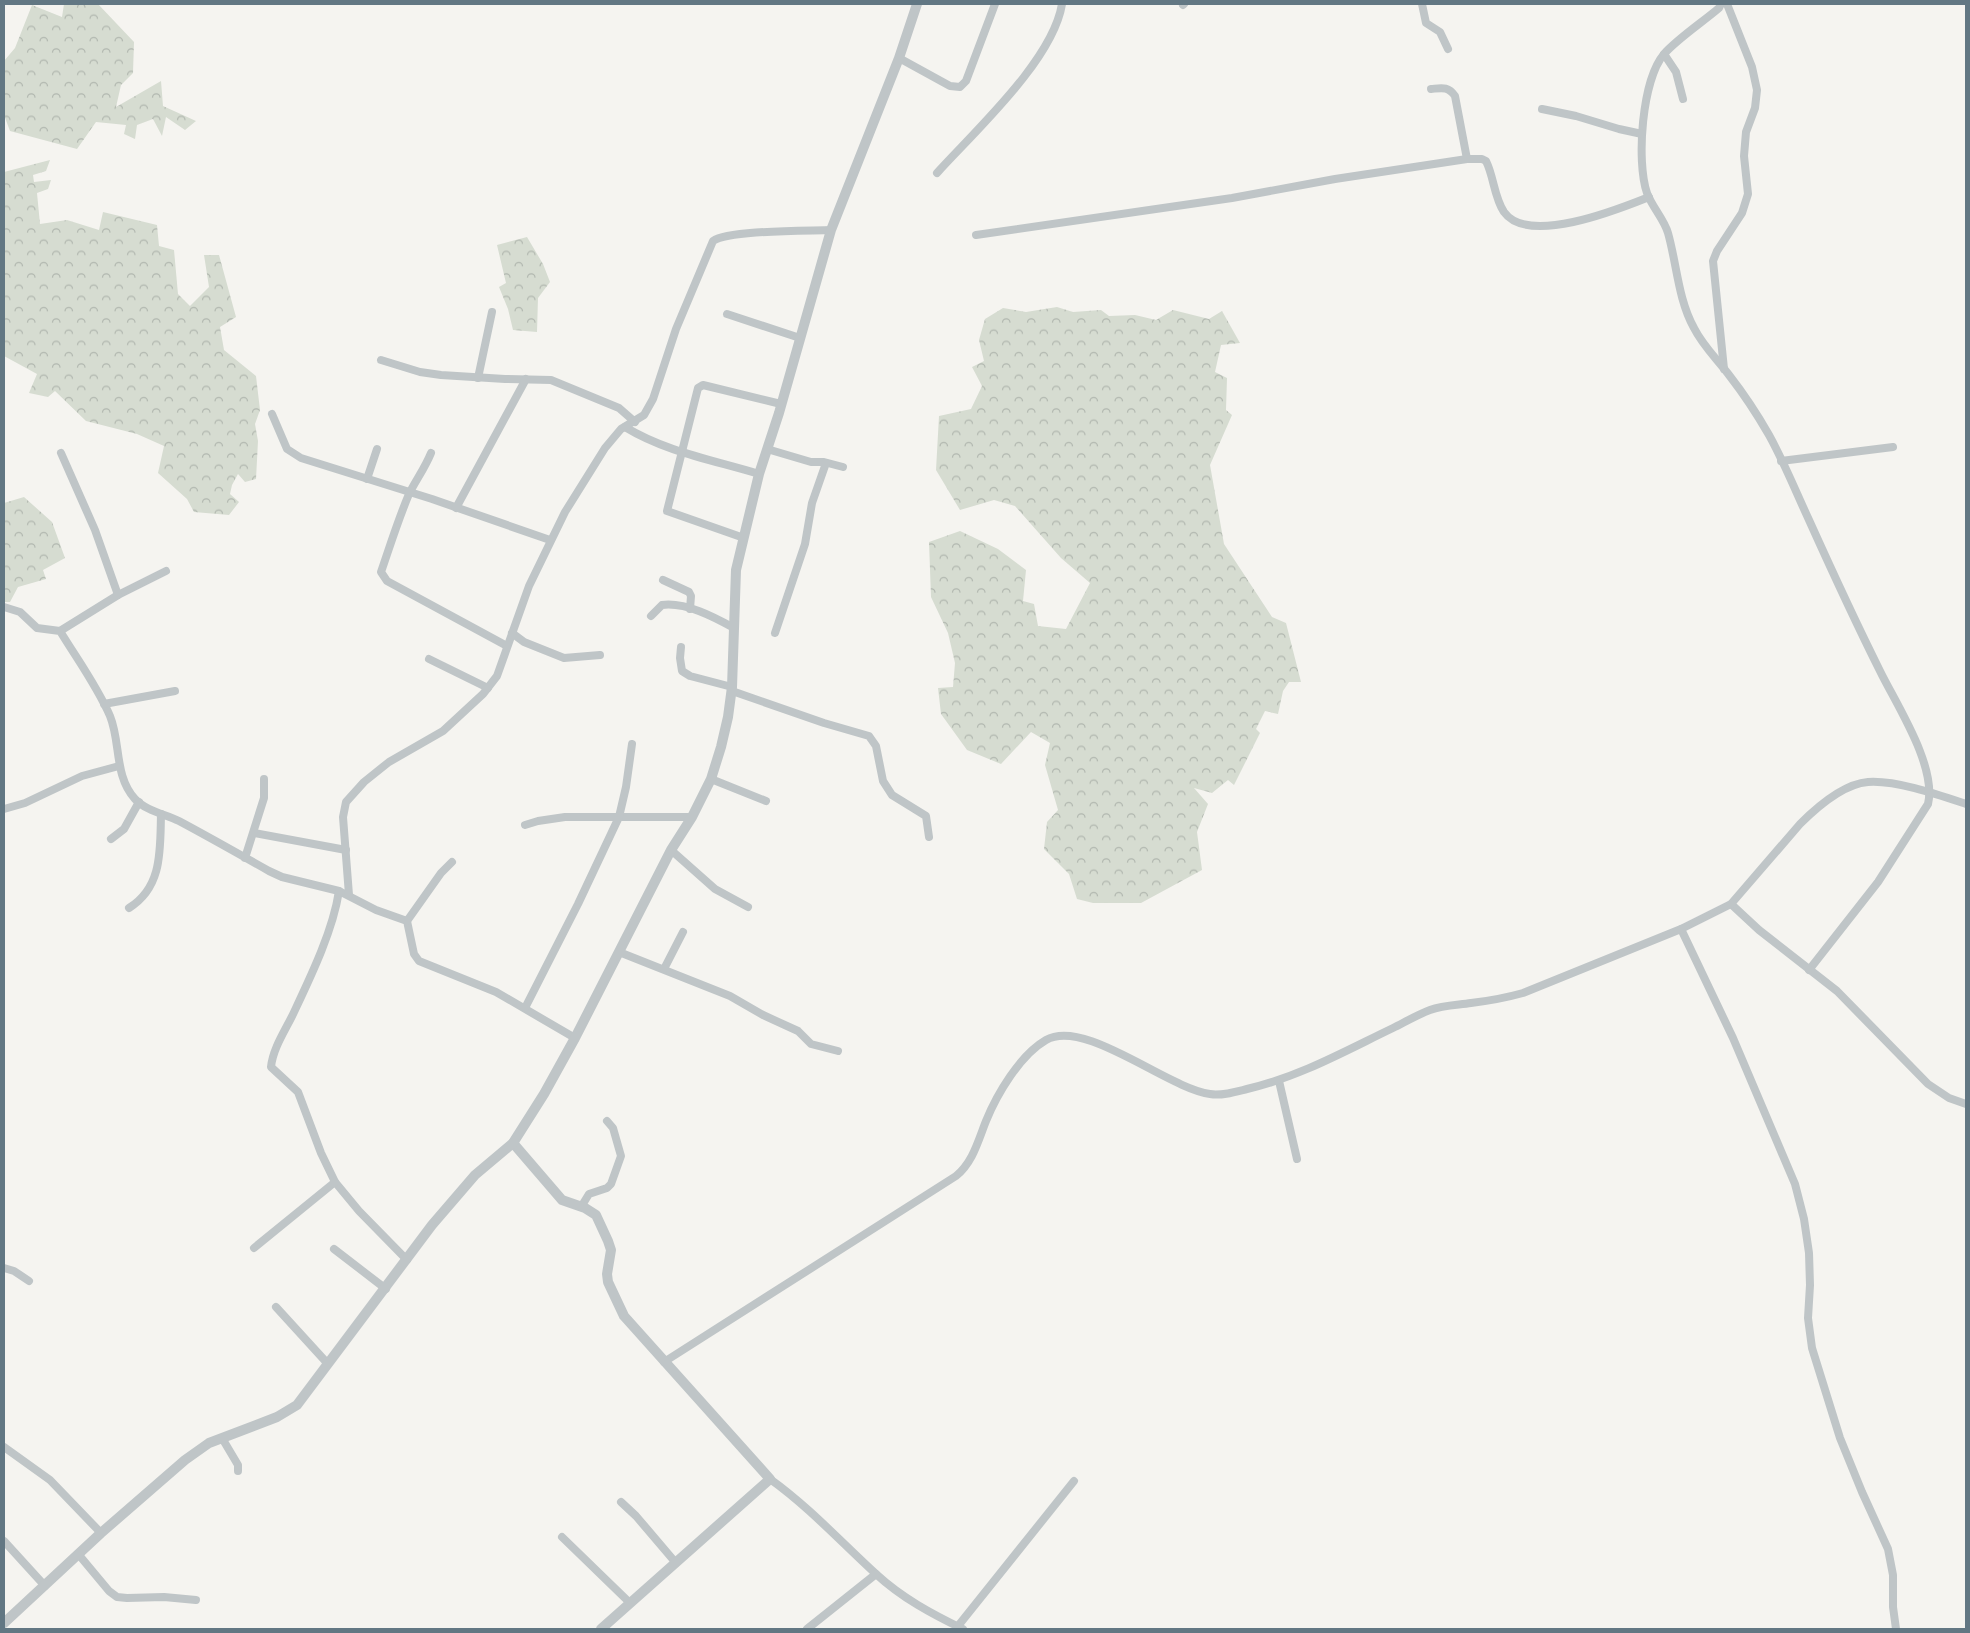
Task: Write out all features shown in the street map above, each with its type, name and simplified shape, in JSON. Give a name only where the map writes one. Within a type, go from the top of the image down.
[{"type":"street","points":[[4,1623],[79,1555],[101,1532],[185,1460],[209,1443],[277,1417],[297,1405],[386,1289],[432,1225],[475,1175],[513,1143],[544,1094],[711,779],[721,747],[732,689],[736,570],[759,474],[782,404],[831,230],[899,58],[917,4]]},
{"type":"street","points":[[899,58],[950,86],[960,87],[966,81],[995,4]]},
{"type":"street","points":[[937,172],[1018,84],[1041,54],[1053,31],[1062,4]]},
{"type":"street","points":[[1422,4],[1426,23],[1440,32],[1448,50]]},
{"type":"street","points":[[1721,4],[1719,8],[1664,54],[1656,67],[1646,93],[1642,134],[1643,170],[1649,197],[1666,227],[1683,303],[1693,328],[1706,348],[1724,369],[1769,435],[1851,613],[1926,766],[1929,792],[1928,804],[1878,882],[1809,970]]},
{"type":"street","points":[[1724,369],[1713,262],[1717,251],[1742,213],[1748,194],[1744,156],[1746,132],[1755,108],[1757,90],[1752,68],[1727,4]]},
{"type":"street","points":[[1664,54],[1676,72],[1683,99]]},
{"type":"street","points":[[1431,89],[1446,88],[1455,96],[1468,159]]},
{"type":"street","points":[[1542,109],[1642,134]]},
{"type":"street","points":[[976,235],[1232,198],[1335,179],[1482,158],[1486,161],[1494,189],[1504,212],[1515,222],[1521,224],[1533,226],[1581,221],[1649,197]]},
{"type":"street","points":[[350,895],[343,816],[346,802],[364,782],[389,762],[443,730],[488,688],[497,676],[529,586],[550,540],[594,464],[617,433],[644,415],[653,399],[676,329],[713,241],[727,236],[761,232],[831,230]]},
{"type":"street","points":[[478,378],[492,312]]},
{"type":"street","points":[[727,314],[800,338]]},
{"type":"street","points":[[381,360],[420,372],[478,378],[543,379],[563,384],[619,408],[635,422]]},
{"type":"street","points":[[456,508],[526,379]]},
{"type":"street","points":[[744,538],[667,511],[698,388],[700,385],[782,404]]},
{"type":"street","points":[[272,414],[282,440],[291,453],[550,540]]},
{"type":"street","points":[[625,427],[646,440],[759,474]]},
{"type":"street","points":[[1781,461],[1893,447]]},
{"type":"street","points":[[367,478],[377,449]]},
{"type":"street","points":[[767,449],[811,462],[843,467]]},
{"type":"street","points":[[61,453],[96,530],[118,595]]},
{"type":"street","points":[[431,453],[426,467],[410,492],[381,572],[382,576],[387,581],[507,646]]},
{"type":"street","points":[[775,633],[805,544],[812,503],[826,463]]},
{"type":"street","points":[[4,607],[20,612],[37,628],[60,631],[118,595],[166,571]]},
{"type":"street","points":[[663,580],[689,592],[691,596],[690,609]]},
{"type":"street","points":[[651,616],[656,610],[667,604],[690,609],[734,628]]},
{"type":"street","points":[[60,631],[111,718],[119,766],[130,793],[139,802],[282,877],[339,891],[376,910],[407,921]]},
{"type":"street","points":[[512,633],[524,642],[564,658],[600,655]]},
{"type":"street","points":[[681,647],[682,671],[690,676],[732,689],[824,723],[869,736],[876,746],[883,781],[892,795],[926,816],[929,837]]},
{"type":"street","points":[[429,659],[488,688]]},
{"type":"street","points":[[104,704],[175,691]]},
{"type":"street","points":[[525,1008],[578,904],[619,816],[626,787],[632,744]]},
{"type":"street","points":[[4,810],[26,803],[77,778],[119,766]]},
{"type":"street","points":[[245,858],[264,798],[264,779]]},
{"type":"street","points":[[711,779],[766,801]]},
{"type":"street","points":[[664,1362],[928,1196],[964,1170],[970,1163],[991,1108],[1006,1083],[1025,1058],[1046,1040],[1061,1035],[1093,1042],[1142,1064],[1169,1079],[1209,1094],[1230,1093],[1279,1081],[1343,1053],[1431,1010],[1523,993],[1681,930],[1731,904],[1811,813],[1846,789],[1868,782],[1880,782],[1929,792],[1966,804]]},
{"type":"street","points":[[111,839],[124,829],[139,802]]},
{"type":"street","points":[[129,908],[146,891],[157,872],[160,858],[161,814]]},
{"type":"street","points":[[525,825],[564,817],[692,817]]},
{"type":"street","points":[[254,832],[346,850]]},
{"type":"street","points":[[672,850],[715,889],[748,907]]},
{"type":"street","points":[[452,862],[440,873],[407,921],[414,954],[419,961],[470,980],[525,1008],[575,1038]]},
{"type":"street","points":[[339,891],[335,912],[328,931],[296,1008],[276,1048],[271,1067],[298,1092],[321,1153],[335,1182],[359,1211],[407,1260]]},
{"type":"street","points":[[1731,904],[1759,930],[1837,991],[1928,1084],[1949,1098],[1966,1104]]},
{"type":"street","points":[[1681,930],[1733,1038],[1795,1184],[1809,1246],[1810,1285],[1808,1318],[1810,1342],[1840,1438],[1888,1549],[1893,1575],[1896,1629]]},
{"type":"street","points":[[664,969],[683,932]]},
{"type":"street","points":[[619,952],[730,996],[784,1026],[798,1031],[811,1044],[838,1052]]},
{"type":"street","points":[[1279,1081],[1297,1158]]},
{"type":"street","points":[[582,1207],[589,1194],[611,1184],[621,1156],[613,1128],[607,1122]]},
{"type":"street","points":[[513,1143],[562,1200],[592,1212],[601,1225],[611,1250],[606,1274],[608,1282],[624,1316],[770,1479],[816,1516],[876,1574],[904,1597],[960,1628],[1074,1482]]},
{"type":"street","points":[[254,1248],[335,1182]]},
{"type":"street","points":[[334,1248],[386,1289]]},
{"type":"street","points":[[4,1268],[14,1271],[29,1282]]},
{"type":"street","points":[[276,1307],[328,1364]]},
{"type":"street","points":[[222,1438],[238,1465],[238,1471]]},
{"type":"street","points":[[4,1447],[50,1480],[101,1532]]},
{"type":"street","points":[[601,1629],[770,1479]]},
{"type":"street","points":[[621,1502],[643,1524],[676,1563]]},
{"type":"street","points":[[562,1536],[630,1603]]},
{"type":"street","points":[[4,1541],[45,1586]]},
{"type":"street","points":[[79,1555],[116,1597],[164,1597],[196,1600]]},
{"type":"street","points":[[807,1629],[876,1574]]},
{"type":"green space","points":[[64,4],[98,4],[134,42],[133,73],[121,85],[116,107],[161,81],[163,106],[196,121],[185,130],[166,117],[162,136],[153,119],[137,125],[135,139],[124,134],[126,125],[96,122],[77,149],[10,131],[4,115],[4,61],[15,48],[32,5],[62,17]]},
{"type":"green space","points":[[50,160],[46,171],[33,175],[34,182],[51,180],[48,189],[37,193],[40,224],[67,220],[99,230],[103,212],[157,225],[159,246],[174,250],[178,294],[190,306],[209,287],[204,255],[219,255],[236,317],[220,327],[224,350],[256,376],[260,410],[255,424],[258,441],[256,479],[245,482],[238,474],[230,494],[239,502],[229,515],[194,512],[187,499],[158,473],[164,446],[137,434],[86,421],[55,391],[48,397],[29,393],[37,374],[4,356],[4,172]]},
{"type":"green space","points":[[527,237],[543,264],[550,282],[538,298],[537,332],[513,330],[508,309],[499,287],[506,283],[497,245]]},
{"type":"green space","points":[[1057,307],[1073,312],[1101,310],[1109,316],[1135,315],[1156,320],[1173,310],[1209,319],[1222,311],[1240,343],[1221,345],[1215,372],[1227,378],[1226,410],[1232,415],[1210,465],[1224,544],[1272,617],[1286,623],[1301,682],[1289,682],[1283,691],[1278,714],[1265,711],[1256,729],[1260,733],[1234,785],[1228,780],[1212,793],[1194,788],[1208,804],[1197,832],[1202,870],[1141,903],[1093,903],[1077,899],[1069,874],[1044,849],[1047,822],[1058,810],[1045,765],[1050,743],[1031,732],[1001,764],[967,750],[941,714],[938,688],[953,687],[955,663],[948,633],[931,597],[929,542],[960,531],[998,549],[1026,570],[1023,601],[1034,604],[1038,626],[1066,629],[1090,583],[1061,558],[1015,506],[994,500],[960,510],[936,470],[939,416],[971,409],[982,386],[972,367],[984,361],[979,340],[985,319],[1003,308],[1026,312]]},
{"type":"green space","points":[[24,497],[52,522],[65,558],[43,570],[46,579],[18,587],[10,602],[4,602],[4,503]]}]
